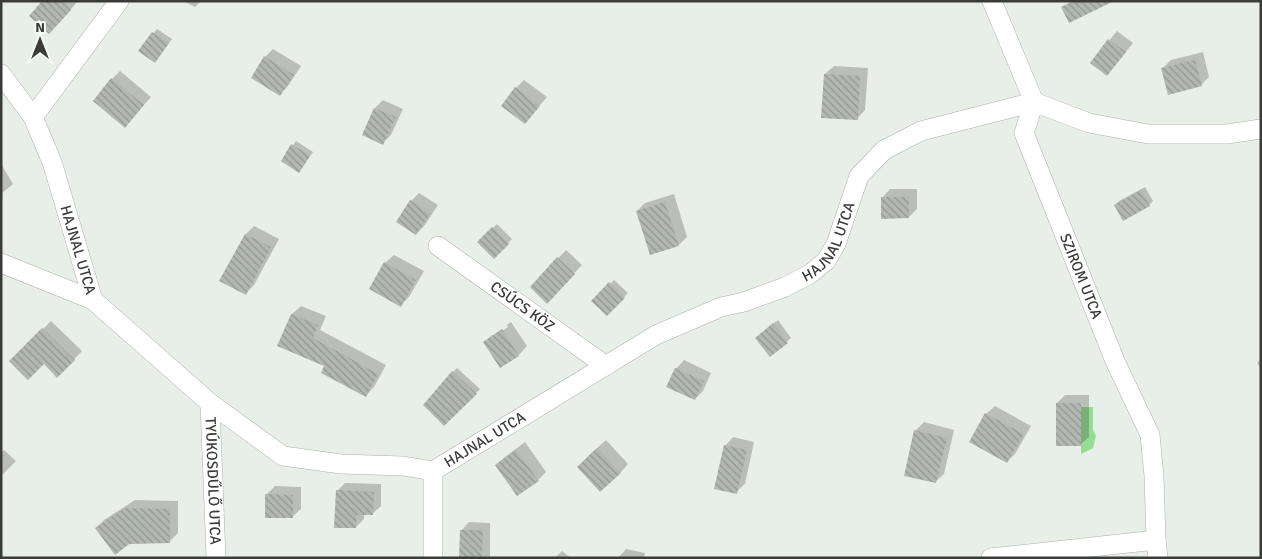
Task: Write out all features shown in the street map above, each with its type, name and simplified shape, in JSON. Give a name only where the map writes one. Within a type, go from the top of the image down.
[{"type":"street","points":[[33,116],[119,1]]},
{"type":"street","points":[[992,1],[1034,102],[1089,123],[1148,134],[1227,134],[1261,129]]},
{"type":"street","name":"HAJNAL UTCA","points":[[1,74],[33,116],[52,162],[93,300],[210,403],[283,456],[340,464],[403,466],[433,471],[656,335],[721,307],[744,302],[784,288],[810,274],[826,260],[836,244],[859,176],[884,150],[922,131],[1034,102]]},
{"type":"street","name":"SZIROM UTCA","points":[[1034,102],[1024,133],[1115,361],[1150,435],[1157,549]]},
{"type":"street","name":"CSÚCS KÖZ","points":[[438,246],[606,366]]},
{"type":"street","points":[[1,263],[93,300]]},
{"type":"street","name":"TYÚKOSDŰLŐ UTCA","points":[[210,403],[216,558]]},
{"type":"street","points":[[433,471],[433,558]]},
{"type":"street","points":[[991,558],[1157,549]]},
{"type":"shaded area","points":[[1081,407],[1093,407],[1093,430],[1096,436],[1093,448],[1081,454]]},
{"type":"building","points":[[42,1],[62,1],[71,10],[49,34],[29,16]]},
{"type":"building","points":[[1073,1],[1114,1],[1069,23],[1061,7]]},
{"type":"building","points":[[152,32],[169,43],[155,63],[138,51]]},
{"type":"building","points":[[1108,39],[1126,52],[1107,76],[1090,63]]},
{"type":"building","points":[[264,56],[294,75],[280,96],[251,78]]},
{"type":"building","points":[[1195,60],[1202,86],[1168,95],[1161,68]]},
{"type":"building","points":[[824,74],[860,76],[858,120],[821,118]]},
{"type":"building","points":[[111,78],[144,105],[125,128],[93,101]]},
{"type":"building","points":[[515,87],[540,106],[525,124],[501,106]]},
{"type":"building","points":[[374,108],[396,117],[383,145],[362,135]]},
{"type":"building","points":[[291,144],[310,156],[299,173],[281,161]]},
{"type":"building","points":[[1141,190],[1150,206],[1123,221],[1114,205]]},
{"type":"building","points":[[881,197],[909,197],[909,218],[881,219]]},
{"type":"building","points":[[410,200],[430,214],[416,235],[396,222]]},
{"type":"building","points":[[665,202],[679,246],[650,255],[636,211]]},
{"type":"building","points":[[492,227],[509,244],[494,259],[477,242]]},
{"type":"building","points":[[245,234],[271,247],[246,295],[219,281]]},
{"type":"building","points":[[557,257],[575,274],[547,304],[530,287]]},
{"type":"building","points":[[384,262],[416,280],[401,307],[369,289]]},
{"type":"building","points":[[609,282],[625,298],[607,316],[591,301]]},
{"type":"building","points":[[291,314],[318,325],[313,338],[378,374],[366,397],[321,373],[324,366],[277,346]]},
{"type":"building","points":[[773,323],[788,343],[770,357],[755,338]]},
{"type":"building","points":[[42,328],[75,360],[57,378],[44,364],[28,380],[9,361]]},
{"type":"building","points":[[502,329],[519,356],[500,368],[483,342]]},
{"type":"building","points":[[675,368],[704,381],[695,400],[666,387]]},
{"type":"building","points":[[452,371],[477,394],[444,426],[423,405]]},
{"type":"building","points":[[1056,403],[1081,403],[1081,446],[1056,446]]},
{"type":"building","points":[[985,413],[1024,434],[1007,463],[969,442]]},
{"type":"building","points":[[914,430],[947,438],[936,483],[904,476]]},
{"type":"building","points":[[724,445],[747,450],[737,494],[714,489]]},
{"type":"building","points":[[597,448],[621,473],[600,492],[577,467]]},
{"type":"building","points":[[516,450],[539,481],[517,496],[495,465]]},
{"type":"building","points":[[336,490],[374,492],[373,515],[357,515],[356,528],[334,528]]},
{"type":"building","points":[[265,494],[293,495],[293,518],[265,518]]},
{"type":"building","points":[[125,508],[170,509],[170,543],[129,544],[115,555],[95,528]]},
{"type":"building","points":[[460,530],[483,530],[482,558],[459,558]]}]
